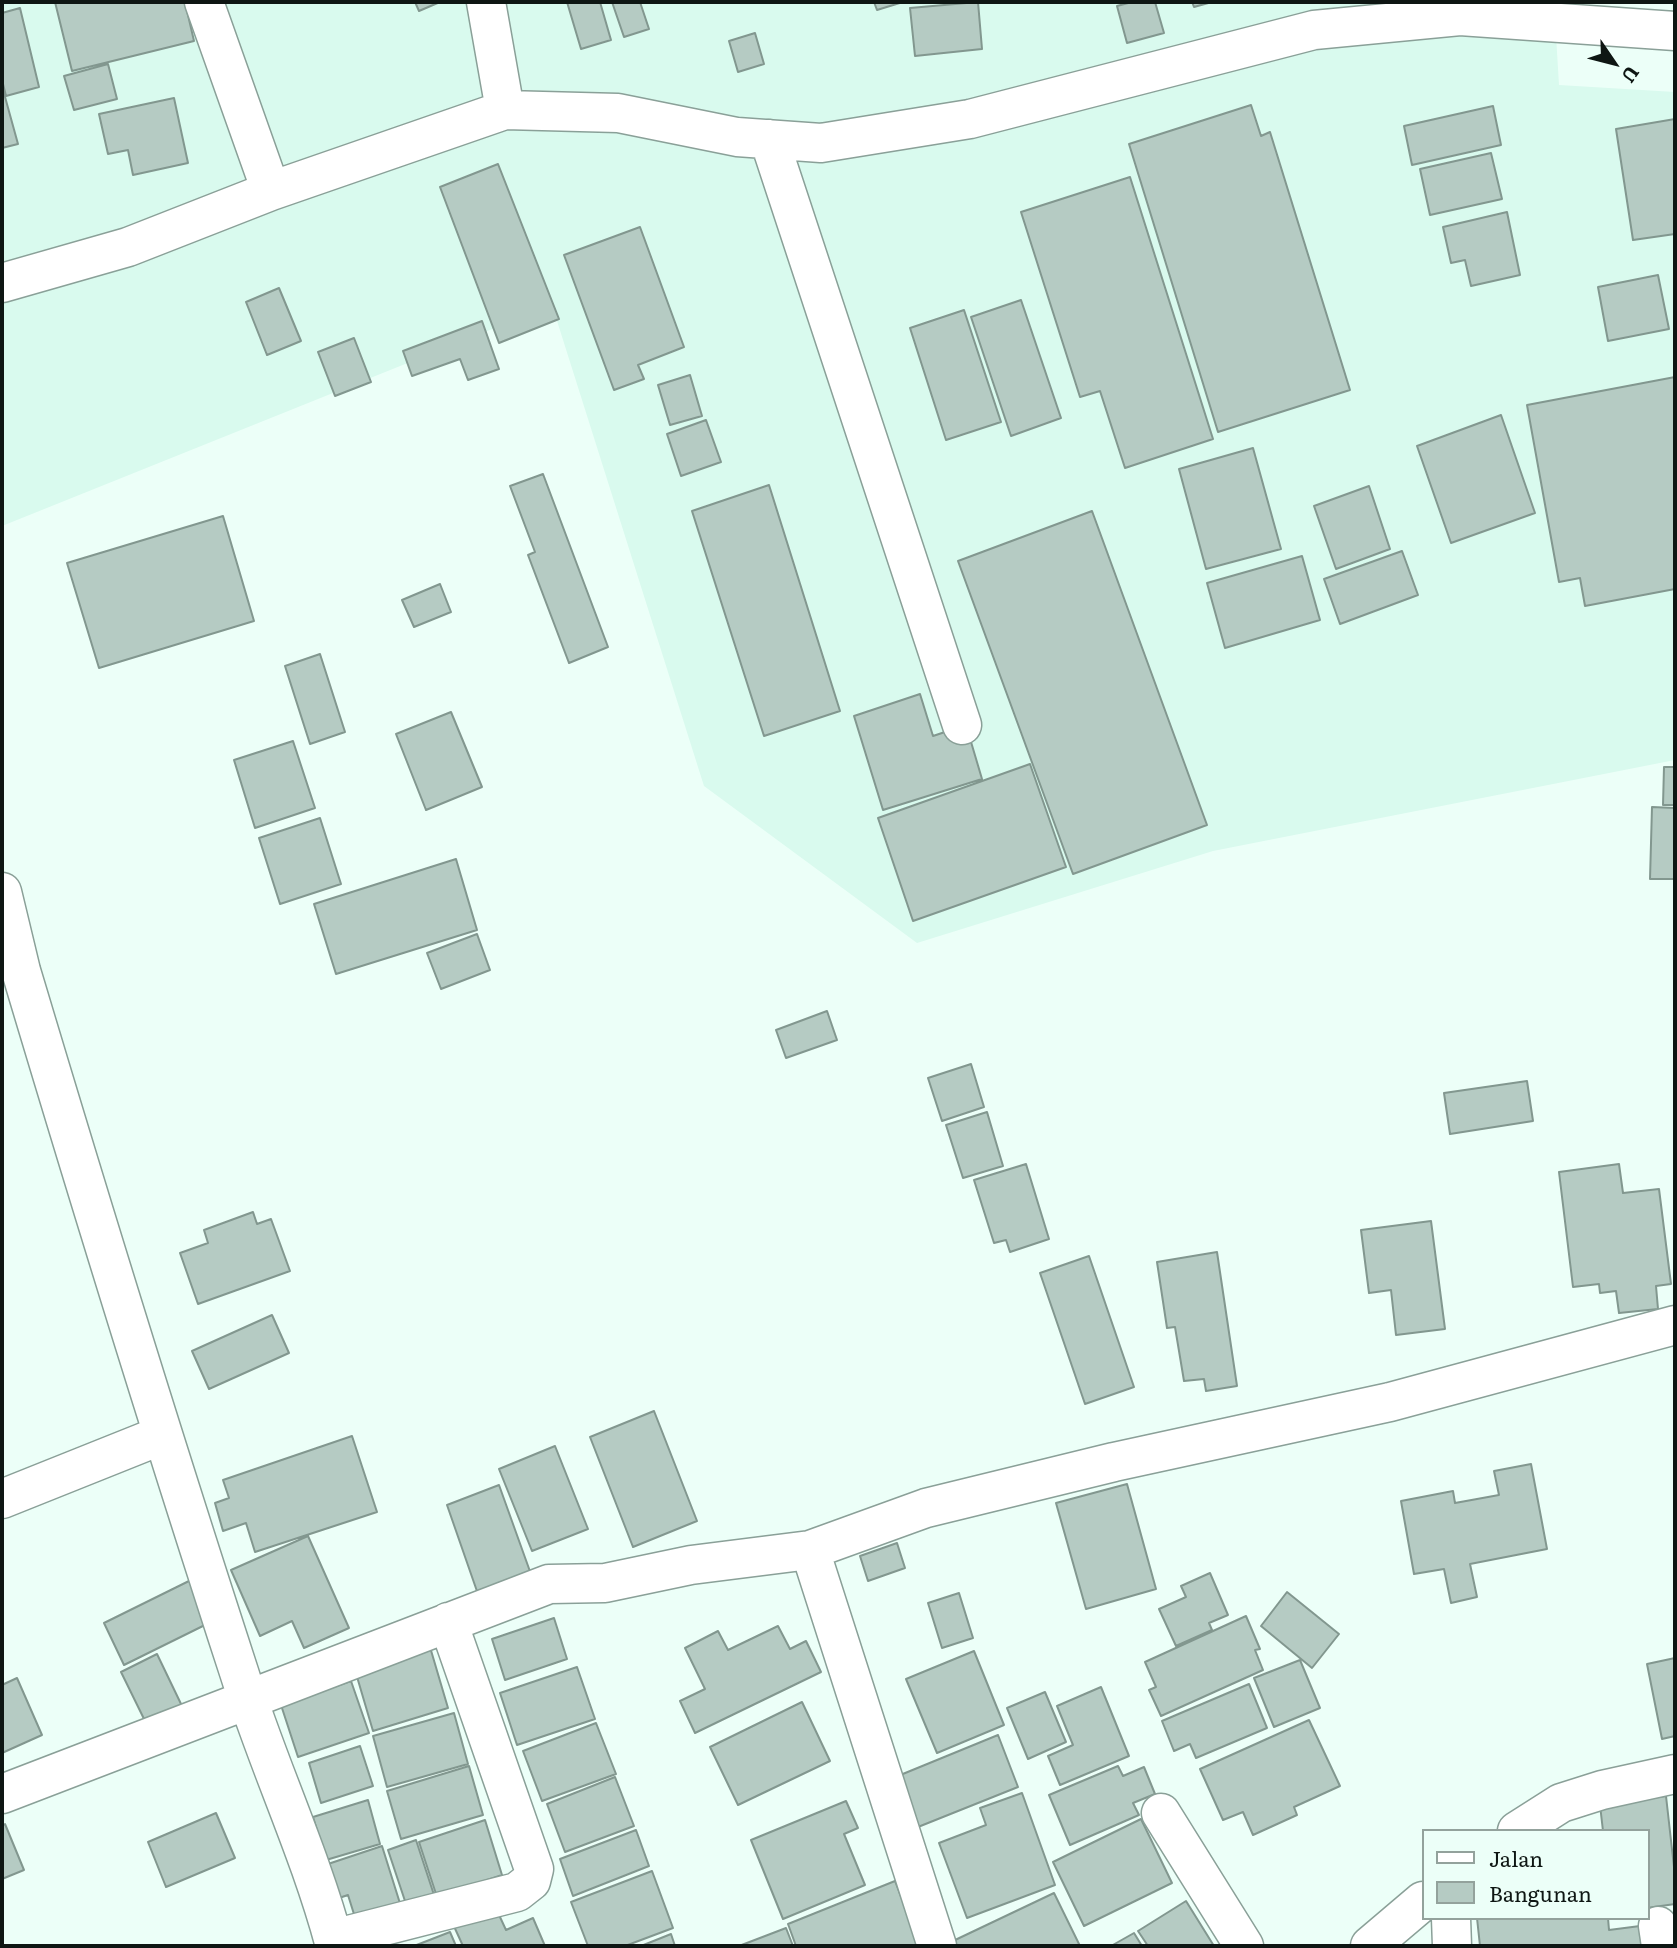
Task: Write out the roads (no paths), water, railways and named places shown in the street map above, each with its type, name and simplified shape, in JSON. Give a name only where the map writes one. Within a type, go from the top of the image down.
[{"type":"street","points":[[204,2],[271,191]]},
{"type":"street","points":[[486,2],[505,110]]},
{"type":"street","points":[[2,283],[128,247],[271,191],[505,110],[618,113],[737,137],[821,143],[970,119],[1314,30],[1460,16],[1587,13],[1675,31]]},
{"type":"street","points":[[769,139],[962,725]]},
{"type":"street","points":[[2,892],[21,971],[162,1435],[247,1699],[318,1886],[334,1942],[517,1892],[531,1881],[534,1869],[448,1622]]},
{"type":"street","points":[[2,1794],[550,1584],[605,1583],[691,1565],[810,1550],[926,1508],[1114,1462],[1390,1402],[1675,1325]]},
{"type":"street","points":[[2,1499],[162,1435]]},
{"type":"street","points":[[810,1550],[937,1946]]},
{"type":"street","points":[[1520,1829],[1561,1803],[1602,1790],[1675,1774]]},
{"type":"street","points":[[1161,1813],[1244,1946]]},
{"type":"street","points":[[1370,1946],[1422,1902]]},
{"type":"street","points":[[1451,1920],[1452,1946]]}]
